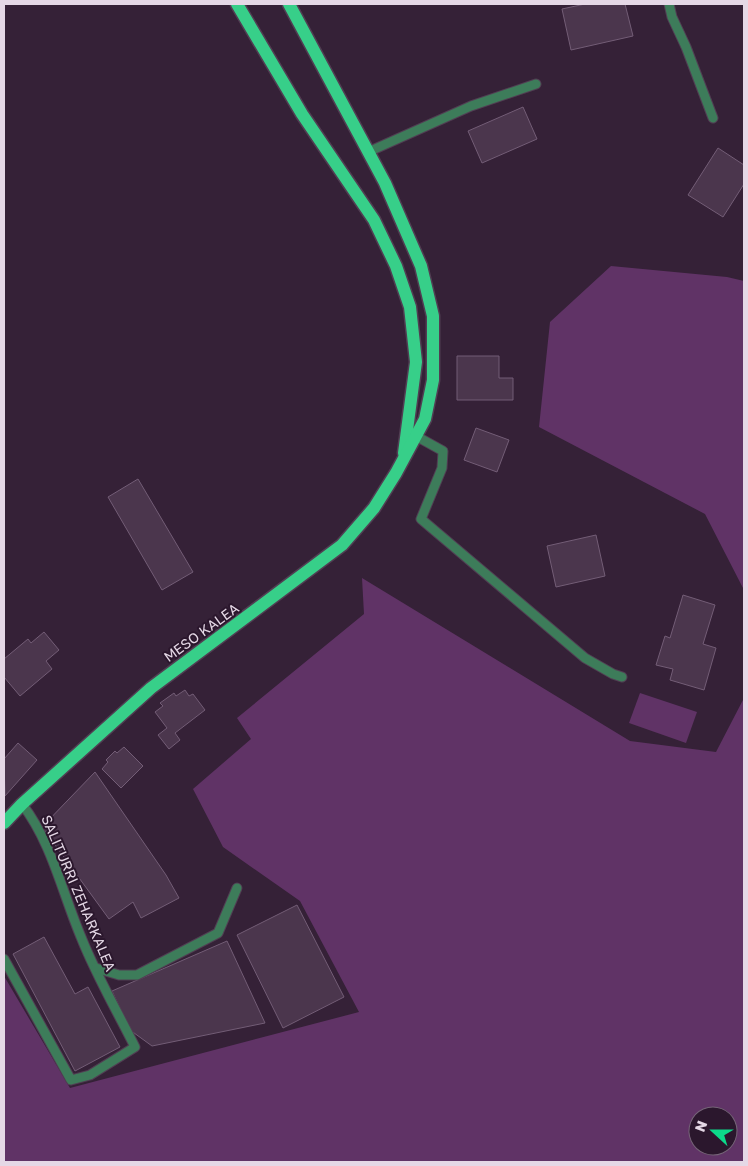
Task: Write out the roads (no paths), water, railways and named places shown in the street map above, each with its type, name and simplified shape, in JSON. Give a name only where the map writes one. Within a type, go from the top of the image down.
[{"type":"main road","points":[[238,4],[302,114],[374,220],[396,266],[410,308],[416,362],[403,457]]},
{"type":"main road","points":[[289,4],[385,183],[421,266],[433,316],[432,380],[425,419],[403,457]]},
{"type":"main road","name":"MESO KALEA","points":[[4,823],[22,804],[151,688],[342,545],[374,508],[396,474],[403,457]]},
{"type":"lane","points":[[669,4],[672,17],[686,47],[713,118]]},
{"type":"lane","points":[[368,152],[472,106],[536,84]]},
{"type":"lane","points":[[416,436],[443,451],[442,468],[421,519],[585,658],[622,677]]},
{"type":"lane","name":"SALITURRI ZEHARKALEA","points":[[4,959],[71,1080],[90,1075],[135,1047],[80,937],[64,887],[34,820],[22,804]]},
{"type":"lane","points":[[96,968],[119,975],[137,975],[218,934],[237,888]]}]
